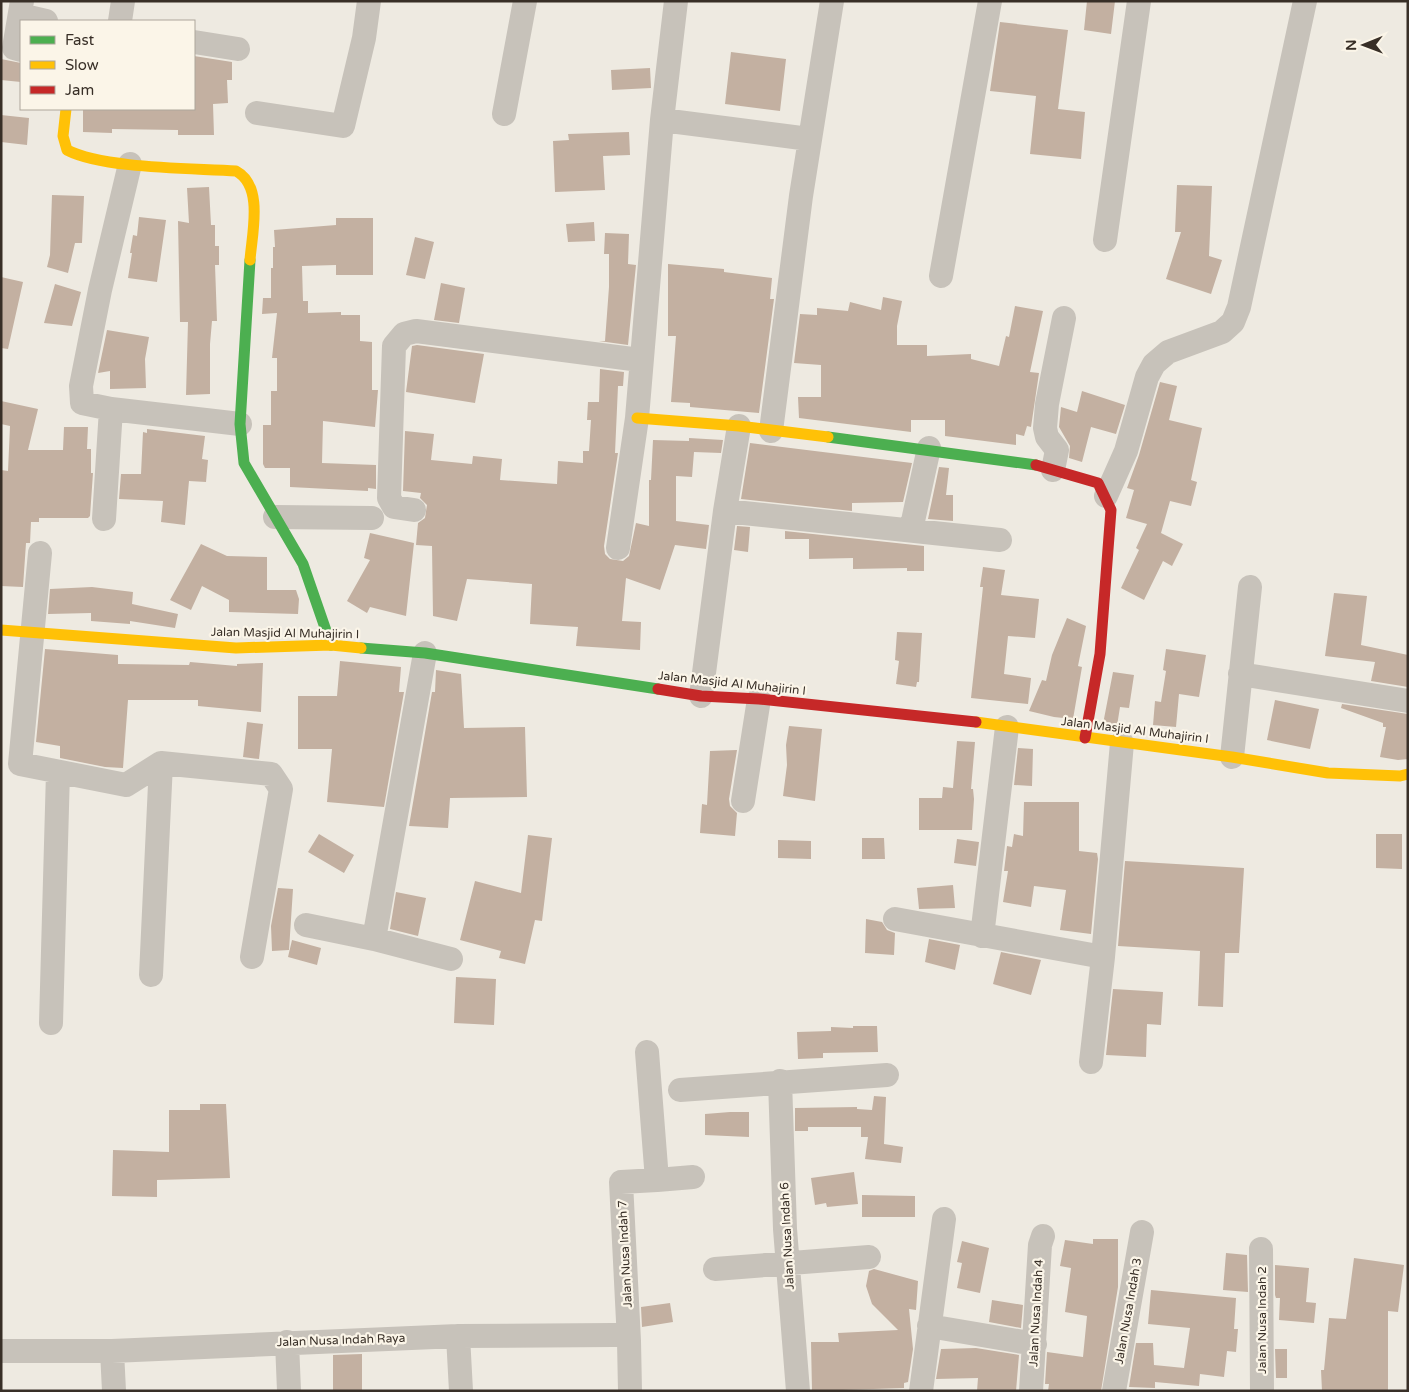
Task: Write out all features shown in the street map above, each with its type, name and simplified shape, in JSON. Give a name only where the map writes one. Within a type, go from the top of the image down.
[{"type":"street","points":[[120,20],[123,1]]},
{"type":"street","points":[[257,114],[343,126],[364,38],[369,1]]},
{"type":"street","points":[[504,114],[525,1]]},
{"type":"street","points":[[618,548],[636,418],[662,120],[676,1]]},
{"type":"street","points":[[771,431],[809,139],[832,1]]},
{"type":"street","points":[[941,276],[990,1]]},
{"type":"street","points":[[1105,240],[1139,1]]},
{"type":"street","points":[[1106,496],[1126,451],[1147,378],[1154,364],[1168,352],[1222,332],[1233,322],[1239,307],[1305,1]]},
{"type":"street","points":[[12,48],[21,8],[44,20]]},
{"type":"street","points":[[195,42],[238,49]]},
{"type":"street","points":[[66,110],[63,143],[68,152],[130,164],[236,171],[246,177],[252,185],[254,196],[240,449],[244,463],[306,571],[331,645]]},
{"type":"street","points":[[662,120],[809,139]]},
{"type":"street","points":[[130,164],[100,290],[81,386],[82,403],[111,409],[240,424]]},
{"type":"street","points":[[1052,470],[1057,450],[1047,437],[1047,404],[1064,318]]},
{"type":"street","points":[[414,510],[394,507],[389,498],[394,346],[404,334],[416,331],[640,360]]},
{"type":"street","points":[[104,519],[111,409]]},
{"type":"street","points":[[636,418],[739,426],[929,448],[1028,462],[1098,484],[1106,496],[1111,510],[1100,654],[1086,738]]},
{"type":"street","points":[[701,696],[725,511],[739,426]]},
{"type":"street","points":[[911,530],[929,448]]},
{"type":"street","points":[[725,511],[1000,540]]},
{"type":"street","points":[[275,517],[372,518]]},
{"type":"street","points":[[40,553],[20,764],[126,785],[161,763],[271,774],[281,789],[252,957]]},
{"type":"street","points":[[1232,757],[1250,587]]},
{"type":"street","name":"Jalan Masjid Al Muhajirin I","points":[[1,630],[236,648],[331,645],[425,653],[701,696],[759,699],[950,719],[1232,757],[1328,773],[1404,775]]},
{"type":"street","points":[[374,939],[425,653]]},
{"type":"street","points":[[1240,674],[1408,701]]},
{"type":"street","points":[[743,801],[759,699]]},
{"type":"street","points":[[982,936],[1007,727]]},
{"type":"street","points":[[1091,1062],[1103,956],[1122,743]]},
{"type":"street","points":[[150,974],[161,763]]},
{"type":"street","points":[[52,1023],[58,772]]},
{"type":"street","points":[[895,919],[982,936],[1103,956]]},
{"type":"street","points":[[306,925],[374,939],[451,959]]},
{"type":"street","points":[[646,1052],[657,1180],[693,1177]]},
{"type":"street","points":[[680,1090],[887,1076]]},
{"type":"street","name":"Jalan Nusa Indah 6","points":[[780,1082],[788,1263],[798,1391]]},
{"type":"street","name":"Jalan Nusa Indah 7","points":[[629,1341],[621,1182],[657,1180]]},
{"type":"street","points":[[921,1391],[944,1219]]},
{"type":"street","name":"Jalan Nusa Indah 3","points":[[1114,1391],[1142,1232]]},
{"type":"street","name":"Jalan Nusa Indah 4","points":[[1031,1391],[1040,1245],[1043,1236]]},
{"type":"street","name":"Jalan Nusa Indah 2","points":[[1262,1249],[1262,1391]]},
{"type":"street","points":[[715,1269],[868,1257]]},
{"type":"street","points":[[929,1326],[1035,1344]]},
{"type":"street","name":"Jalan Nusa Indah Raya","points":[[1,1351],[112,1350],[458,1336],[613,1335],[622,1336],[629,1341]]},
{"type":"street","points":[[458,1336],[460,1391]]},
{"type":"street","points":[[629,1341],[630,1391]]},
{"type":"street","points":[[288,1342],[289,1391]]},
{"type":"street","points":[[112,1350],[114,1391]]},
{"type":"building","points":[[1087,1],[1115,1],[1111,34],[1084,30]]},
{"type":"building","points":[[1000,22],[1068,30],[1058,109],[1085,112],[1081,159],[1030,154],[1036,96],[990,91]]},
{"type":"building","points":[[731,52],[786,59],[780,111],[725,104]]},
{"type":"building","points":[[195,56],[232,62],[232,80],[227,80],[228,103],[213,104],[214,135],[178,135],[178,130],[112,129],[112,133],[83,132],[83,110],[195,110]]},
{"type":"building","points":[[1,59],[20,63],[20,82],[1,80]]},
{"type":"building","points":[[650,68],[651,88],[612,90],[611,70]]},
{"type":"building","points":[[1,115],[29,118],[27,145],[1,142]]},
{"type":"building","points":[[629,132],[630,155],[603,156],[605,190],[555,192],[553,141],[569,140],[568,134]]},
{"type":"building","points":[[1177,185],[1212,186],[1209,256],[1222,260],[1211,294],[1166,279],[1181,232],[1175,232]]},
{"type":"building","points":[[209,187],[211,225],[215,225],[215,246],[219,246],[219,265],[215,265],[217,321],[212,321],[210,344],[210,394],[186,395],[188,322],[180,322],[178,221],[189,223],[187,188]]},
{"type":"building","points":[[52,195],[84,196],[82,243],[75,243],[68,273],[47,267],[50,255]]},
{"type":"building","points":[[139,217],[166,220],[157,282],[128,278],[133,235],[137,236]]},
{"type":"building","points":[[336,218],[373,218],[373,275],[336,275],[336,265],[302,266],[303,301],[308,301],[308,313],[341,312],[341,315],[360,315],[360,341],[372,342],[372,390],[378,390],[375,427],[323,421],[322,463],[376,465],[376,489],[368,488],[368,491],[290,487],[290,468],[265,468],[263,464],[263,425],[271,425],[271,391],[277,391],[277,358],[272,358],[277,313],[262,314],[263,298],[271,298],[271,268],[273,268],[273,247],[275,247],[274,230],[336,225]]},
{"type":"building","points":[[594,222],[595,241],[568,242],[566,224]]},
{"type":"building","points":[[605,233],[629,234],[628,264],[636,265],[628,345],[599,341],[605,341],[609,287],[609,254],[604,254]]},
{"type":"building","points":[[415,237],[434,242],[425,279],[406,275]]},
{"type":"building","points":[[668,264],[724,269],[724,272],[772,278],[770,299],[774,299],[759,413],[690,407],[690,403],[671,402],[676,336],[668,336]]},
{"type":"building","points":[[1,277],[23,282],[8,349],[1,348]]},
{"type":"building","points":[[441,283],[465,288],[459,323],[434,320]]},
{"type":"building","points":[[55,284],[81,292],[72,326],[44,323]]},
{"type":"building","points":[[883,297],[902,301],[897,326],[897,345],[927,345],[927,356],[971,354],[971,359],[999,366],[1006,336],[1009,337],[1015,306],[1043,311],[1030,372],[1039,373],[1031,427],[1027,426],[1024,436],[1016,434],[1016,445],[945,436],[945,420],[911,420],[911,432],[799,418],[798,397],[821,397],[821,365],[794,363],[800,314],[817,315],[817,308],[848,311],[850,302],[881,310]]},
{"type":"building","points":[[107,330],[149,337],[145,359],[146,388],[110,389],[110,371],[98,373]]},
{"type":"building","points":[[417,345],[484,354],[475,403],[406,392],[412,346]]},
{"type":"building","points":[[600,369],[624,372],[623,386],[618,386],[615,453],[618,453],[604,546],[605,554],[610,559],[623,561],[629,556],[636,523],[649,526],[649,480],[651,480],[653,440],[689,441],[689,438],[723,440],[721,453],[694,452],[692,477],[676,476],[676,521],[709,525],[706,549],[675,545],[660,590],[626,578],[622,621],[641,622],[640,650],[576,646],[578,627],[530,624],[532,584],[467,579],[457,621],[433,616],[432,546],[416,545],[418,523],[425,518],[427,505],[420,498],[421,493],[403,491],[405,431],[434,434],[431,460],[472,464],[473,456],[502,459],[500,480],[557,484],[558,461],[583,463],[583,451],[589,451],[591,420],[587,420],[588,402],[599,402]]},
{"type":"building","points":[[1160,382],[1177,386],[1169,420],[1202,428],[1191,480],[1197,482],[1191,506],[1170,501],[1161,533],[1183,544],[1172,566],[1163,561],[1144,600],[1121,588],[1139,550],[1136,548],[1147,524],[1126,518],[1134,490],[1127,488],[1139,455]]},
{"type":"building","points":[[1082,391],[1125,405],[1116,434],[1091,427],[1082,462],[1069,458],[1070,446],[1059,427],[1061,407],[1077,412]]},
{"type":"building","points":[[1,401],[38,409],[28,450],[63,450],[64,427],[88,427],[87,449],[91,449],[91,473],[93,473],[90,516],[88,518],[39,518],[39,522],[31,522],[30,543],[26,543],[23,587],[1,586],[1,470],[8,471],[10,426],[1,424]]},
{"type":"building","points":[[147,429],[205,436],[202,459],[208,460],[206,482],[189,481],[185,525],[161,522],[163,501],[119,499],[121,474],[141,474],[143,432],[147,433]]},
{"type":"building","points":[[750,443],[912,463],[903,502],[852,503],[852,511],[741,499]]},
{"type":"building","points":[[939,467],[949,468],[946,495],[953,495],[953,521],[928,519]]},
{"type":"building","points":[[737,526],[750,527],[748,552],[734,550]]},
{"type":"building","points":[[785,531],[924,546],[924,571],[907,571],[907,568],[853,569],[853,558],[809,559],[809,539],[785,539]]},
{"type":"building","points":[[370,533],[414,543],[406,616],[370,607],[367,613],[347,601],[370,560],[364,558]]},
{"type":"building","points":[[201,544],[227,556],[267,557],[267,590],[296,590],[299,599],[298,614],[229,612],[229,600],[202,586],[191,610],[170,600]]},
{"type":"building","points":[[983,567],[1005,570],[1001,595],[1039,599],[1035,638],[1008,636],[1004,674],[1031,678],[1028,704],[971,698],[983,587],[980,587]]},
{"type":"building","points":[[92,587],[133,592],[132,604],[178,614],[175,628],[130,621],[130,624],[91,621],[91,613],[48,614],[50,589]]},
{"type":"building","points":[[1334,593],[1367,596],[1361,645],[1408,655],[1408,687],[1371,681],[1375,662],[1325,656]]},
{"type":"building","points":[[1067,618],[1086,626],[1078,666],[1082,667],[1073,719],[1029,711],[1042,680],[1046,681],[1052,655]]},
{"type":"building","points":[[897,632],[922,633],[919,682],[917,682],[916,687],[896,684],[899,661],[895,660]]},
{"type":"building","points":[[45,649],[118,655],[118,664],[189,665],[190,662],[237,666],[237,664],[263,663],[261,712],[198,706],[198,700],[128,700],[123,768],[105,767],[60,758],[60,746],[36,742]]},
{"type":"building","points":[[1166,649],[1206,655],[1199,697],[1179,694],[1176,727],[1153,725],[1155,701],[1161,702],[1166,671],[1163,670]]},
{"type":"building","points":[[340,661],[401,667],[399,692],[404,692],[384,807],[327,802],[332,749],[298,749],[298,696],[337,696]]},
{"type":"building","points":[[436,670],[461,674],[464,728],[525,727],[527,797],[450,798],[448,828],[409,826],[432,692],[435,692]]},
{"type":"building","points":[[1113,672],[1134,675],[1129,708],[1120,707],[1117,726],[1103,724]]},
{"type":"building","points":[[1275,700],[1319,709],[1310,749],[1267,740]]},
{"type":"building","points":[[1342,704],[1408,714],[1408,759],[1398,760],[1380,757],[1386,727],[1383,727],[1383,723],[1341,708]]},
{"type":"building","points":[[247,722],[263,724],[259,759],[243,757]]},
{"type":"building","points":[[789,726],[822,729],[815,801],[783,796]]},
{"type":"building","points":[[957,741],[975,742],[971,789],[973,789],[974,799],[972,830],[919,830],[919,798],[942,798],[943,787],[953,788]]},
{"type":"building","points":[[1018,748],[1033,749],[1032,786],[1014,785]]},
{"type":"building","points":[[737,750],[729,799],[730,806],[737,813],[735,836],[700,833],[702,804],[707,805],[710,751]]},
{"type":"building","points":[[1024,802],[1079,802],[1079,851],[1097,853],[1098,859],[1091,934],[1060,930],[1066,890],[1034,886],[1031,907],[1003,902],[1008,871],[1004,871],[1007,846],[1012,847],[1014,834],[1023,836]]},
{"type":"building","points":[[319,834],[354,855],[344,873],[308,852]]},
{"type":"building","points":[[1376,834],[1402,834],[1402,869],[1376,868]]},
{"type":"building","points":[[528,835],[552,838],[542,921],[535,920],[525,964],[499,958],[501,951],[460,940],[475,881],[521,893]]},
{"type":"building","points":[[862,838],[884,838],[885,859],[862,859]]},
{"type":"building","points":[[957,839],[979,842],[976,866],[954,863]]},
{"type":"building","points":[[778,840],[811,841],[811,859],[778,858]]},
{"type":"building","points":[[1125,861],[1244,868],[1239,953],[1225,953],[1223,1007],[1198,1006],[1200,951],[1118,946]]},
{"type":"building","points":[[953,885],[955,908],[919,909],[917,888]]},
{"type":"building","points":[[278,888],[293,889],[289,950],[272,951],[271,926]]},
{"type":"building","points":[[396,892],[426,898],[418,936],[390,929]]},
{"type":"building","points":[[866,919],[882,922],[887,930],[895,933],[894,955],[865,953]]},
{"type":"building","points":[[929,939],[960,945],[955,970],[925,962]]},
{"type":"building","points":[[292,940],[321,948],[317,965],[288,957]]},
{"type":"building","points":[[1001,952],[1041,960],[1031,995],[993,984]]},
{"type":"building","points":[[456,977],[496,979],[494,1025],[454,1023]]},
{"type":"building","points":[[1113,989],[1163,992],[1161,1025],[1147,1024],[1146,1057],[1106,1055]]},
{"type":"building","points":[[853,1026],[877,1026],[878,1052],[823,1053],[823,1058],[798,1059],[797,1032],[831,1031],[831,1027],[853,1028]]},
{"type":"building","points":[[874,1096],[886,1097],[884,1144],[903,1147],[901,1163],[865,1159],[868,1137],[861,1137],[861,1127],[808,1127],[808,1131],[795,1131],[795,1108],[857,1107],[857,1109],[872,1110]]},
{"type":"building","points":[[200,1104],[226,1104],[230,1178],[157,1180],[157,1197],[112,1196],[113,1150],[169,1152],[169,1110],[200,1110]]},
{"type":"building","points":[[749,1112],[749,1137],[705,1135],[705,1114]]},
{"type":"building","points":[[854,1172],[858,1204],[827,1207],[826,1203],[815,1205],[811,1178]]},
{"type":"building","points":[[862,1195],[915,1196],[915,1217],[862,1217]]},
{"type":"building","points":[[1093,1239],[1118,1239],[1118,1287],[1101,1391],[1048,1391],[1049,1384],[1045,1384],[1047,1352],[1083,1357],[1087,1316],[1065,1312],[1071,1268],[1060,1266],[1065,1240],[1093,1244]]},
{"type":"building","points":[[962,1241],[989,1248],[980,1293],[957,1288],[962,1263],[957,1262]]},
{"type":"building","points":[[1226,1253],[1247,1255],[1248,1292],[1223,1290]]},
{"type":"building","points":[[1354,1258],[1404,1265],[1398,1312],[1388,1311],[1388,1391],[1322,1391],[1321,1370],[1324,1370],[1329,1318],[1346,1319]]},
{"type":"building","points":[[1275,1265],[1309,1268],[1306,1302],[1316,1303],[1314,1323],[1279,1320],[1280,1298],[1276,1298],[1275,1295]]},
{"type":"building","points":[[874,1269],[918,1281],[916,1310],[909,1309],[913,1349],[908,1382],[904,1383],[904,1388],[812,1391],[811,1342],[839,1342],[838,1333],[898,1330],[872,1304],[866,1286],[869,1271]]},
{"type":"building","points":[[1151,1290],[1236,1298],[1234,1329],[1238,1329],[1236,1352],[1227,1351],[1224,1377],[1200,1374],[1199,1386],[1155,1382],[1155,1388],[1129,1387],[1136,1343],[1153,1343],[1154,1365],[1184,1368],[1190,1328],[1148,1324]]},
{"type":"building","points":[[992,1300],[1023,1305],[1021,1328],[989,1322]]},
{"type":"building","points":[[670,1303],[673,1322],[642,1327],[641,1307]]},
{"type":"building","points":[[976,1348],[1019,1355],[1016,1391],[977,1391],[978,1378],[936,1379],[941,1349]]},
{"type":"building","points":[[1275,1349],[1287,1349],[1287,1378],[1276,1378]]},
{"type":"building","points":[[362,1354],[362,1391],[333,1391],[333,1355]]},
{"type":"traffic: fast","points":[[250,260],[240,424],[244,463],[303,564],[331,645]]},
{"type":"traffic: fast","points":[[828,437],[1036,465]]},
{"type":"traffic: fast","points":[[361,648],[425,653],[658,689]]},
{"type":"traffic: slow","points":[[66,110],[63,136],[67,150],[103,161],[125,164],[236,171],[245,178],[250,187],[254,211],[250,260]]},
{"type":"traffic: slow","points":[[637,418],[739,426],[828,437]]},
{"type":"traffic: slow","points":[[1,630],[236,648],[331,645],[361,648]]},
{"type":"traffic: slow","points":[[976,722],[1232,757],[1328,773],[1400,776],[1408,774]]},
{"type":"traffic: jam","points":[[1036,465],[1098,483],[1111,510],[1100,654],[1085,738]]},
{"type":"traffic: jam","points":[[658,689],[701,696],[759,699],[976,722]]}]
